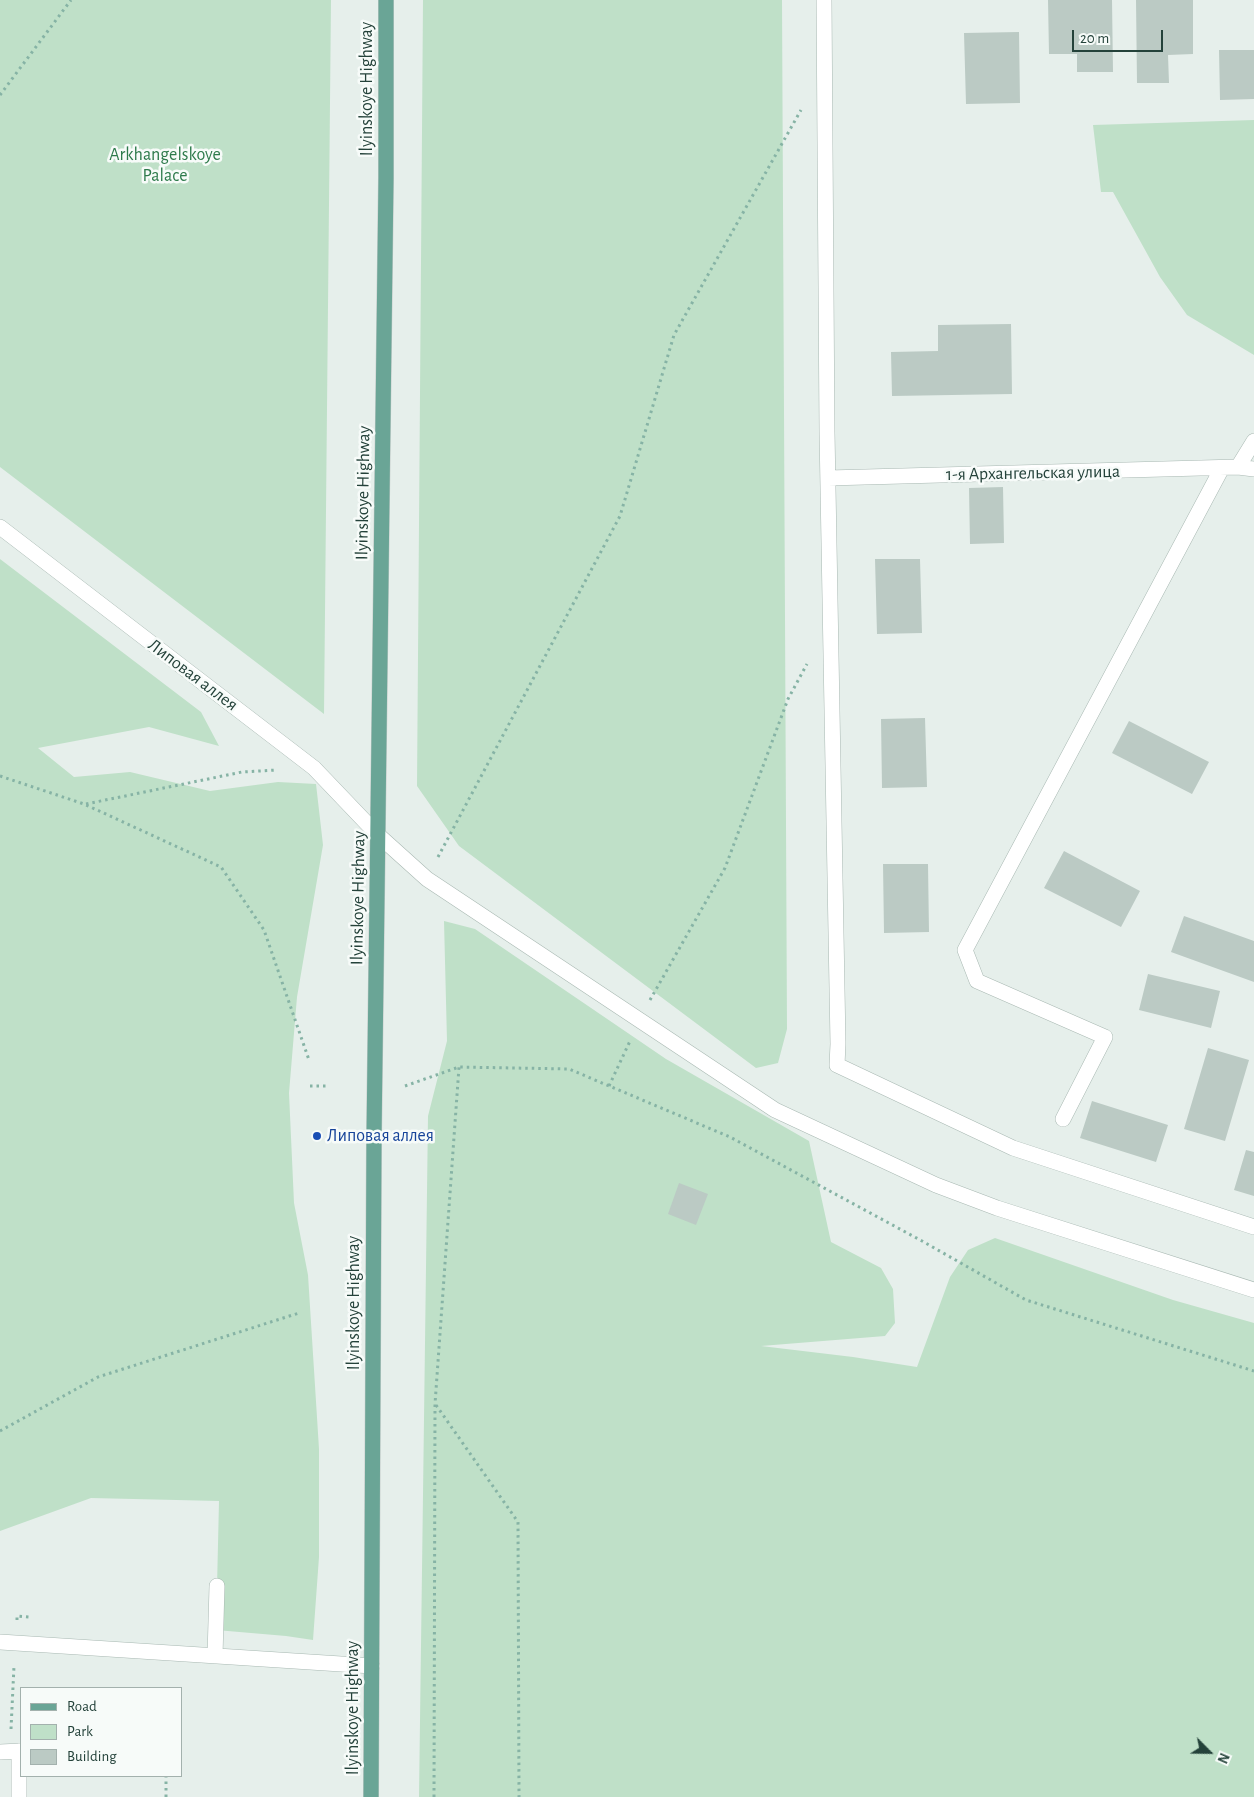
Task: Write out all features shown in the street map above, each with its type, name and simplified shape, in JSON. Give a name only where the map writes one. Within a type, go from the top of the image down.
[{"type":"main road","name":"Ilyinskoye Highway","points":[[371,1797],[374,1137],[386,178],[386,0]]},
{"type":"street","points":[[824,0],[828,478],[837,1065],[1013,1148],[1254,1227]]},
{"type":"street","points":[[1238,468],[1254,441]]},
{"type":"street","points":[[1063,1119],[1105,1037],[977,981],[966,950],[1222,468]]},
{"type":"street","name":"1-я Архангельская улица","points":[[828,478],[1222,468],[1254,469]]},
{"type":"street","name":"Липовая аллея","points":[[0,527],[314,768],[377,834],[427,879],[776,1110],[936,1185],[996,1208],[1254,1290]]},
{"type":"street","points":[[215,1656],[217,1586]]},
{"type":"street","points":[[8,1643],[372,1666]]},
{"type":"street","points":[[12,1751],[19,1797]]},
{"type":"path","points":[[0,95],[71,0]]},
{"type":"path","points":[[427,879],[620,516],[674,334],[805,103]]},
{"type":"path","points":[[609,1086],[639,1021],[725,868],[788,699],[807,664]]},
{"type":"path","points":[[84,804],[242,772],[314,768]]},
{"type":"path","points":[[0,776],[84,804],[221,867],[264,930],[309,1060]]},
{"type":"path","points":[[434,1797],[435,1404],[459,1067]]},
{"type":"path","points":[[405,1086],[459,1067],[569,1069],[730,1137],[922,1241],[1026,1300],[1254,1372]]},
{"type":"path","points":[[310,1086],[327,1086]]},
{"type":"path","points":[[0,1431],[98,1377],[299,1313]]},
{"type":"path","points":[[435,1404],[518,1522],[519,1797]]},
{"type":"path","points":[[12,1751],[8,1643],[17,1616],[29,1617]]},
{"type":"path","points":[[166,1777],[166,1797]]},
{"type":"green space","name":"Arkhangelskoye Palace","points":[[0,0],[331,0],[324,714],[0,467]]},
{"type":"green space","points":[[423,0],[782,0],[787,1029],[778,1063],[756,1068],[459,846],[417,786]]},
{"type":"green space","points":[[1254,120],[1254,355],[1187,315],[1160,277],[1113,192],[1101,192],[1093,125]]},
{"type":"green space","points":[[0,559],[201,712],[219,746],[149,727],[38,748],[74,777],[130,772],[210,791],[278,782],[316,784],[323,845],[297,997],[289,1093],[294,1203],[308,1275],[319,1449],[319,1557],[313,1640],[216,1630],[219,1501],[91,1498],[0,1531]]},
{"type":"green space","points":[[444,921],[475,929],[666,1059],[809,1141],[831,1242],[881,1268],[893,1289],[895,1323],[885,1336],[761,1346],[917,1367],[950,1277],[968,1250],[995,1238],[1173,1300],[1254,1323],[1254,1797],[419,1797],[428,1116],[447,1041]]},
{"type":"building","points":[[1048,0],[1112,0],[1113,72],[1077,72],[1077,54],[1049,54]]},
{"type":"building","points":[[1136,0],[1193,0],[1193,54],[1168,55],[1169,83],[1137,83]]},
{"type":"building","points":[[1019,32],[1020,103],[966,104],[964,33]]},
{"type":"building","points":[[1219,50],[1254,50],[1254,99],[1220,100]]},
{"type":"building","points":[[1011,324],[1012,394],[892,396],[891,352],[938,351],[938,325]]},
{"type":"building","points":[[1003,487],[1004,543],[970,544],[969,488]]},
{"type":"building","points":[[875,559],[920,559],[922,633],[877,634]]},
{"type":"building","points":[[925,718],[927,787],[882,788],[881,719]]},
{"type":"building","points":[[1129,721],[1209,762],[1192,794],[1112,753]]},
{"type":"building","points":[[1064,851],[1140,891],[1121,927],[1044,888]]},
{"type":"building","points":[[883,864],[928,864],[929,932],[884,933]]},
{"type":"building","points":[[1184,916],[1254,941],[1254,982],[1171,952]]},
{"type":"building","points":[[1148,974],[1220,991],[1211,1028],[1139,1010]]},
{"type":"building","points":[[1208,1048],[1249,1060],[1225,1141],[1184,1129]]},
{"type":"building","points":[[1092,1101],[1168,1125],[1156,1162],[1080,1138]]},
{"type":"building","points":[[1246,1150],[1254,1152],[1254,1196],[1234,1190]]},
{"type":"building","points":[[679,1183],[708,1194],[696,1225],[668,1214]]},
{"type":"place","name":"Липовая аллея","points":[[317,1136]]}]
